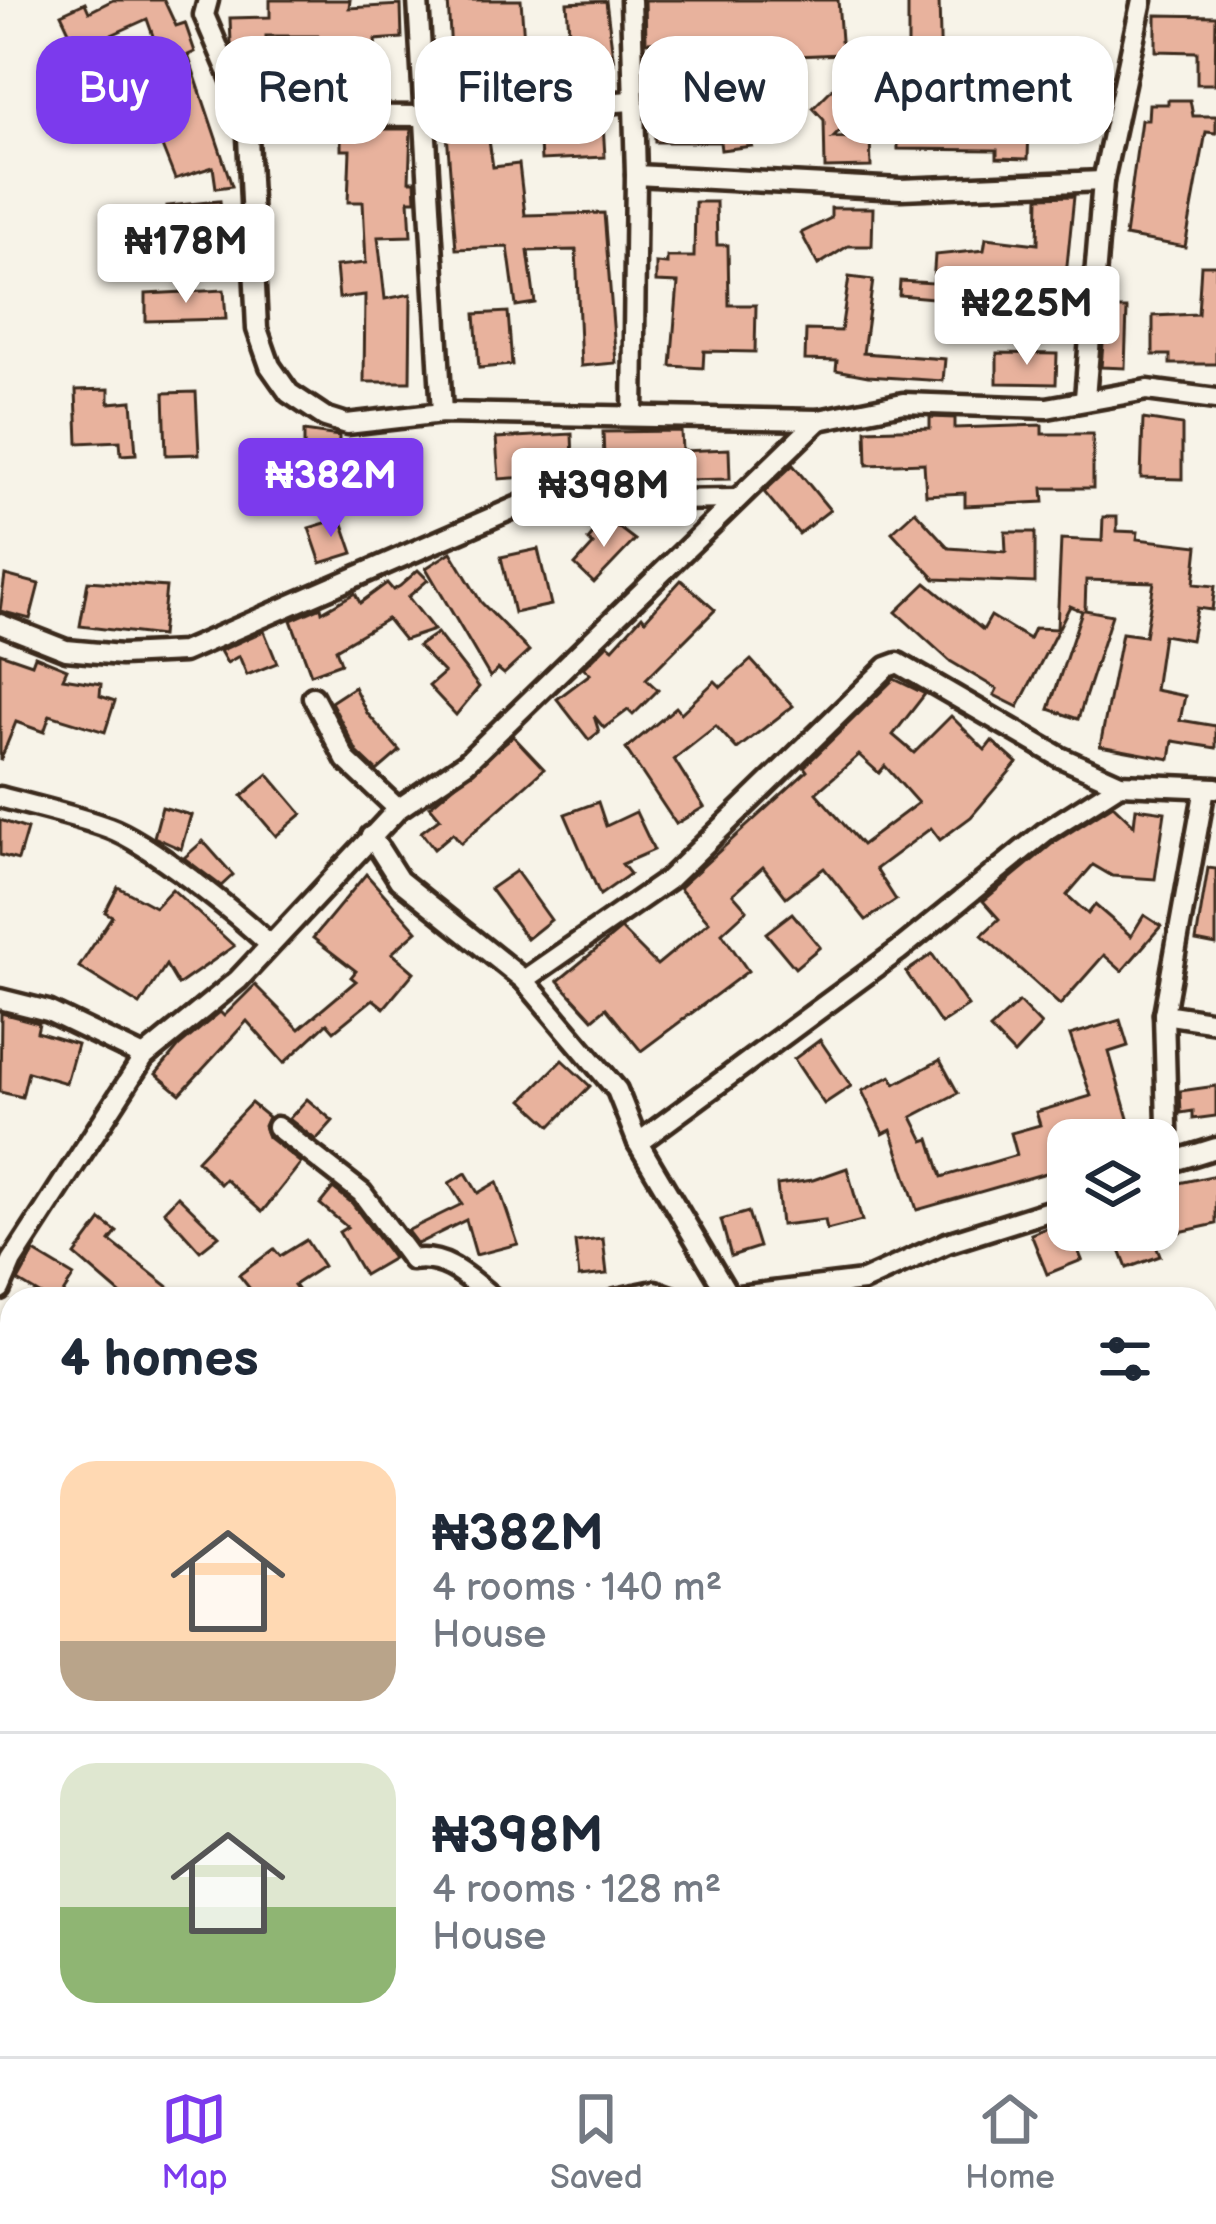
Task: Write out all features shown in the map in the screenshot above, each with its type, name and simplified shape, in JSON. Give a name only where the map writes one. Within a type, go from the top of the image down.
[{"type":"street","points":[[208,0],[204,15],[215,41]]},
{"type":"street","points":[[418,0],[421,36]]},
{"type":"street","points":[[631,0],[636,175],[633,416]]},
{"type":"street","points":[[1085,398],[1103,181],[1142,0]]},
{"type":"street","points":[[615,101],[631,100]]},
{"type":"street","points":[[248,144],[257,328],[270,366],[289,394],[325,417],[347,424],[442,413],[819,420],[903,403],[1047,408],[1147,390],[1216,399]]},
{"type":"street","points":[[429,144],[442,413]]},
{"type":"street","points":[[636,175],[902,189],[1103,181]]},
{"type":"street","points":[[0,1287],[12,1261],[144,1057],[238,980],[398,809],[466,764],[819,420]]},
{"type":"street","points":[[0,624],[65,650],[122,656],[184,652],[528,502],[736,499]]},
{"type":"street","points":[[524,980],[668,880],[887,667],[898,663],[1060,758],[1120,784],[1210,788],[1164,1014],[1163,1119]]},
{"type":"street","points":[[313,697],[346,760],[398,809]]},
{"type":"street","points":[[638,1143],[898,951],[1045,832],[1120,784]]},
{"type":"street","points":[[0,797],[113,829],[226,904],[268,943]]},
{"type":"street","points":[[371,836],[398,880],[524,980],[617,1090],[638,1143],[718,1287]]},
{"type":"street","points":[[0,999],[48,1011],[144,1057]]},
{"type":"street","points":[[1164,1014],[1216,1022]]},
{"type":"street","points":[[277,1127],[362,1193],[412,1259],[429,1257],[452,1266],[479,1287]]},
{"type":"street","points":[[1179,1159],[1216,1148]]},
{"type":"street","points":[[872,1287],[947,1243],[1047,1212]]},
{"type":"building","points":[[113,0],[164,0],[176,26],[185,23],[189,36],[153,36],[147,19],[109,36],[71,36],[61,14],[85,3],[89,12]]},
{"type":"building","points":[[270,0],[350,0],[349,8],[401,5],[402,38],[231,36],[230,18],[270,17]]},
{"type":"building","points":[[448,0],[521,0],[524,36],[450,36]]},
{"type":"building","points":[[645,0],[838,0],[841,36],[832,36],[832,54],[808,55],[808,36],[646,36]]},
{"type":"building","points":[[908,0],[939,0],[940,36],[908,36]]},
{"type":"building","points":[[606,1],[610,36],[553,36],[553,32],[569,33],[567,3]]},
{"type":"building","points":[[1156,15],[1216,16],[1215,84],[1197,84],[1197,52],[1156,51]]},
{"type":"building","points":[[191,64],[232,186],[216,188],[213,167],[175,179],[161,144],[191,144]]},
{"type":"building","points":[[832,89],[832,144],[870,144],[871,167],[825,168],[824,120],[813,108]]},
{"type":"building","points":[[1168,100],[1190,100],[1193,116],[1216,116],[1216,133],[1206,132],[1185,247],[1125,236],[1141,120],[1148,120],[1149,104],[1168,104]]},
{"type":"building","points":[[391,129],[411,129],[409,181],[415,181],[416,200],[409,200],[411,236],[378,237],[385,299],[411,294],[410,382],[364,382],[365,295],[339,298],[336,266],[366,263],[363,202],[348,202],[350,150],[341,150],[341,144],[391,144]]},
{"type":"building","points":[[448,144],[490,144],[493,167],[519,164],[525,215],[604,213],[616,363],[581,366],[576,250],[528,251],[535,303],[516,306],[508,247],[456,249]]},
{"type":"building","points":[[540,144],[604,144],[605,157],[541,160]]},
{"type":"building","points":[[720,144],[752,144],[752,146],[721,150]]},
{"type":"building","points":[[898,144],[1028,144],[1028,159],[997,158],[997,150],[898,149]]},
{"type":"building","points":[[1074,196],[1062,315],[972,318],[974,340],[958,341],[955,300],[899,295],[900,281],[933,283],[935,255],[984,250],[986,238],[1038,244],[1039,197]]},
{"type":"building","points":[[220,201],[224,237],[170,242],[167,206]]},
{"type":"building","points":[[695,202],[716,202],[717,245],[728,245],[729,305],[756,305],[755,352],[704,351],[703,368],[671,366],[678,283],[656,282],[656,263],[667,264],[667,257],[694,257]]},
{"type":"building","points":[[831,208],[873,208],[872,246],[848,246],[818,265],[801,233],[831,218]]},
{"type":"building","points":[[1201,265],[1216,265],[1216,364],[1170,364],[1170,355],[1153,355],[1153,316],[1198,314]]},
{"type":"building","points":[[849,277],[873,280],[863,353],[945,359],[943,381],[868,376],[836,370],[837,361],[805,360],[806,330],[841,331]]},
{"type":"building","points":[[224,290],[226,319],[146,321],[146,294]]},
{"type":"building","points":[[1106,309],[1127,309],[1125,368],[1101,367]]},
{"type":"building","points":[[508,312],[512,365],[479,368],[475,314]]},
{"type":"building","points":[[997,353],[1057,354],[1056,384],[997,383]]},
{"type":"building","points":[[109,389],[109,403],[132,401],[136,454],[121,455],[120,441],[78,443],[76,390]]},
{"type":"building","points":[[196,392],[199,454],[166,455],[164,393]]},
{"type":"building","points":[[930,417],[955,418],[955,428],[1042,425],[1042,434],[1093,434],[1093,488],[1043,488],[1044,502],[965,506],[965,493],[926,495],[924,463],[867,465],[866,430],[930,428]]},
{"type":"building","points":[[1143,419],[1182,425],[1182,479],[1141,478]]},
{"type":"building","points":[[304,431],[339,436],[339,473],[304,473]]},
{"type":"building","points":[[681,431],[682,451],[729,449],[730,479],[684,480],[684,486],[605,485],[603,432]]},
{"type":"building","points":[[572,434],[574,486],[542,487],[541,476],[499,479],[496,438]]},
{"type":"building","points":[[793,465],[830,510],[799,534],[764,492]]},
{"type":"building","points":[[915,511],[949,548],[1006,552],[1005,532],[1035,532],[1035,583],[935,579],[892,532]]},
{"type":"building","points":[[1103,517],[1117,517],[1117,531],[1138,532],[1137,539],[1198,546],[1194,584],[1215,586],[1212,610],[1197,608],[1191,640],[1163,635],[1155,690],[1185,696],[1180,720],[1216,726],[1216,748],[1173,741],[1170,759],[1100,746],[1122,633],[1145,636],[1154,582],[1086,580],[1085,610],[1112,615],[1078,719],[1049,709],[1082,611],[1070,606],[1018,707],[950,661],[896,612],[926,583],[983,630],[991,616],[1029,639],[1034,628],[1057,629],[1061,539],[1102,541]]},
{"type":"building","points":[[341,518],[353,553],[321,563],[309,528]]},
{"type":"building","points":[[606,518],[635,540],[594,583],[575,565],[593,545],[588,540]]},
{"type":"building","points":[[538,549],[551,605],[514,613],[501,557]]},
{"type":"building","points":[[451,552],[481,602],[529,651],[504,674],[498,669],[490,677],[426,568]]},
{"type":"building","points":[[418,570],[428,580],[408,597],[434,630],[404,640],[387,619],[336,649],[341,663],[311,674],[291,620],[321,607],[322,612],[355,593],[360,603],[387,583],[393,590]]},
{"type":"building","points":[[5,575],[39,584],[30,619],[0,611]]},
{"type":"building","points":[[681,580],[715,610],[646,679],[658,690],[633,715],[628,710],[604,728],[594,716],[599,732],[589,740],[557,699],[590,674],[584,668],[608,644],[613,648],[642,616],[645,620]]},
{"type":"building","points":[[88,581],[166,587],[161,636],[80,626]]},
{"type":"building","points":[[264,631],[277,663],[247,675],[239,656],[227,663],[220,651]]},
{"type":"building","points":[[437,633],[479,687],[456,715],[429,686],[444,673],[418,646]]},
{"type":"building","points":[[0,653],[32,664],[35,656],[67,669],[63,678],[101,684],[100,696],[115,701],[105,732],[50,715],[44,732],[16,722],[0,761]]},
{"type":"building","points":[[751,660],[793,706],[737,749],[716,726],[674,759],[704,807],[676,824],[626,749],[676,707],[681,713],[715,681],[721,687]]},
{"type":"building","points":[[894,679],[925,694],[893,735],[914,753],[951,716],[985,750],[992,741],[1017,763],[971,817],[940,840],[931,828],[876,869],[896,900],[866,920],[824,868],[786,897],[763,867],[733,894],[747,910],[722,933],[748,971],[641,1051],[606,1008],[593,1019],[558,981],[621,929],[657,965],[709,922],[679,888],[807,771],[804,767]],"holes":[[[859,755],[879,773],[885,766],[918,803],[862,845],[816,793]]]},
{"type":"building","points":[[354,687],[367,713],[400,751],[377,771],[357,752],[331,702]]},
{"type":"building","points":[[513,736],[544,769],[461,843],[453,833],[434,849],[421,832],[440,818],[430,806]]},
{"type":"building","points":[[268,774],[302,814],[276,836],[242,796]]},
{"type":"building","points":[[598,802],[606,826],[636,812],[654,850],[622,864],[630,874],[600,895],[565,814]]},
{"type":"building","points":[[1113,805],[1134,825],[1136,808],[1165,812],[1155,879],[1112,876],[1093,865],[1067,895],[1088,914],[1095,905],[1131,936],[1144,915],[1161,926],[1122,971],[1104,955],[1060,1005],[982,935],[999,919],[983,901],[1053,843]]},
{"type":"building","points":[[162,807],[191,815],[181,849],[154,837]]},
{"type":"building","points":[[0,820],[27,829],[18,860],[0,855]]},
{"type":"building","points":[[203,841],[233,875],[221,886],[184,858]]},
{"type":"building","points":[[1208,868],[1216,869],[1216,945],[1196,941]]},
{"type":"building","points":[[516,871],[551,920],[527,939],[490,889]]},
{"type":"building","points":[[366,874],[417,931],[392,953],[414,972],[384,1008],[373,999],[334,1031],[327,1023],[284,1063],[247,1021],[180,1094],[156,1074],[179,1046],[220,1012],[224,1016],[255,985],[299,1029],[356,981],[351,977],[356,971],[313,938]]},
{"type":"building","points":[[118,887],[155,907],[172,889],[234,946],[178,985],[166,965],[140,1005],[79,967],[112,916],[105,912]]},
{"type":"building","points":[[792,913],[820,947],[795,968],[766,933]]},
{"type":"building","points":[[932,954],[968,1006],[941,1024],[906,972]]},
{"type":"building","points":[[1019,1002],[1041,1025],[1014,1054],[990,1029]]},
{"type":"building","points":[[1,1013],[39,1023],[37,1032],[77,1044],[66,1083],[28,1072],[22,1097],[0,1092]]},
{"type":"building","points":[[1120,1020],[1128,1046],[1109,1052],[1128,1119],[1047,1119],[1047,1173],[917,1210],[891,1130],[883,1134],[862,1091],[891,1076],[895,1084],[940,1060],[958,1093],[912,1117],[924,1141],[930,1139],[942,1177],[1017,1155],[1011,1133],[1040,1125],[1036,1112],[1091,1096],[1070,1035]]},
{"type":"building","points":[[820,1040],[851,1086],[824,1104],[794,1059]]},
{"type":"building","points":[[562,1060],[590,1086],[551,1126],[523,1100]]},
{"type":"building","points":[[1216,1086],[1216,1116],[1193,1119],[1193,1111],[1181,1113],[1180,1091]]},
{"type":"building","points":[[307,1099],[333,1121],[316,1140],[289,1119]]},
{"type":"building","points":[[251,1103],[268,1117],[264,1126],[268,1137],[301,1163],[262,1212],[225,1179],[220,1184],[197,1160]]},
{"type":"building","points":[[847,1168],[862,1221],[827,1230],[825,1220],[781,1225],[777,1185],[813,1180]]},
{"type":"building","points":[[466,1173],[478,1193],[497,1182],[518,1244],[476,1255],[466,1220],[417,1244],[407,1231],[462,1204],[449,1183]]},
{"type":"building","points":[[1216,1175],[1216,1224],[1179,1232],[1179,1183]]},
{"type":"building","points":[[333,1188],[352,1203],[393,1258],[364,1275],[339,1232],[347,1227],[320,1204]]},
{"type":"building","points":[[178,1196],[219,1236],[200,1251],[164,1211]]},
{"type":"building","points":[[748,1212],[759,1247],[731,1256],[721,1220]]},
{"type":"building","points":[[101,1220],[117,1232],[110,1241],[169,1287],[112,1287],[75,1255]]},
{"type":"building","points":[[1047,1228],[1047,1251],[1078,1251],[1082,1260],[1047,1274],[1031,1234]]},
{"type":"building","points":[[603,1239],[607,1274],[579,1277],[575,1242]]},
{"type":"building","points":[[306,1240],[323,1266],[295,1287],[248,1287],[239,1275],[274,1249],[280,1256]]},
{"type":"building","points":[[1120,1251],[1158,1251],[1160,1256],[1127,1268]]},
{"type":"building","points":[[34,1252],[74,1276],[67,1287],[28,1287],[18,1281]]}]
